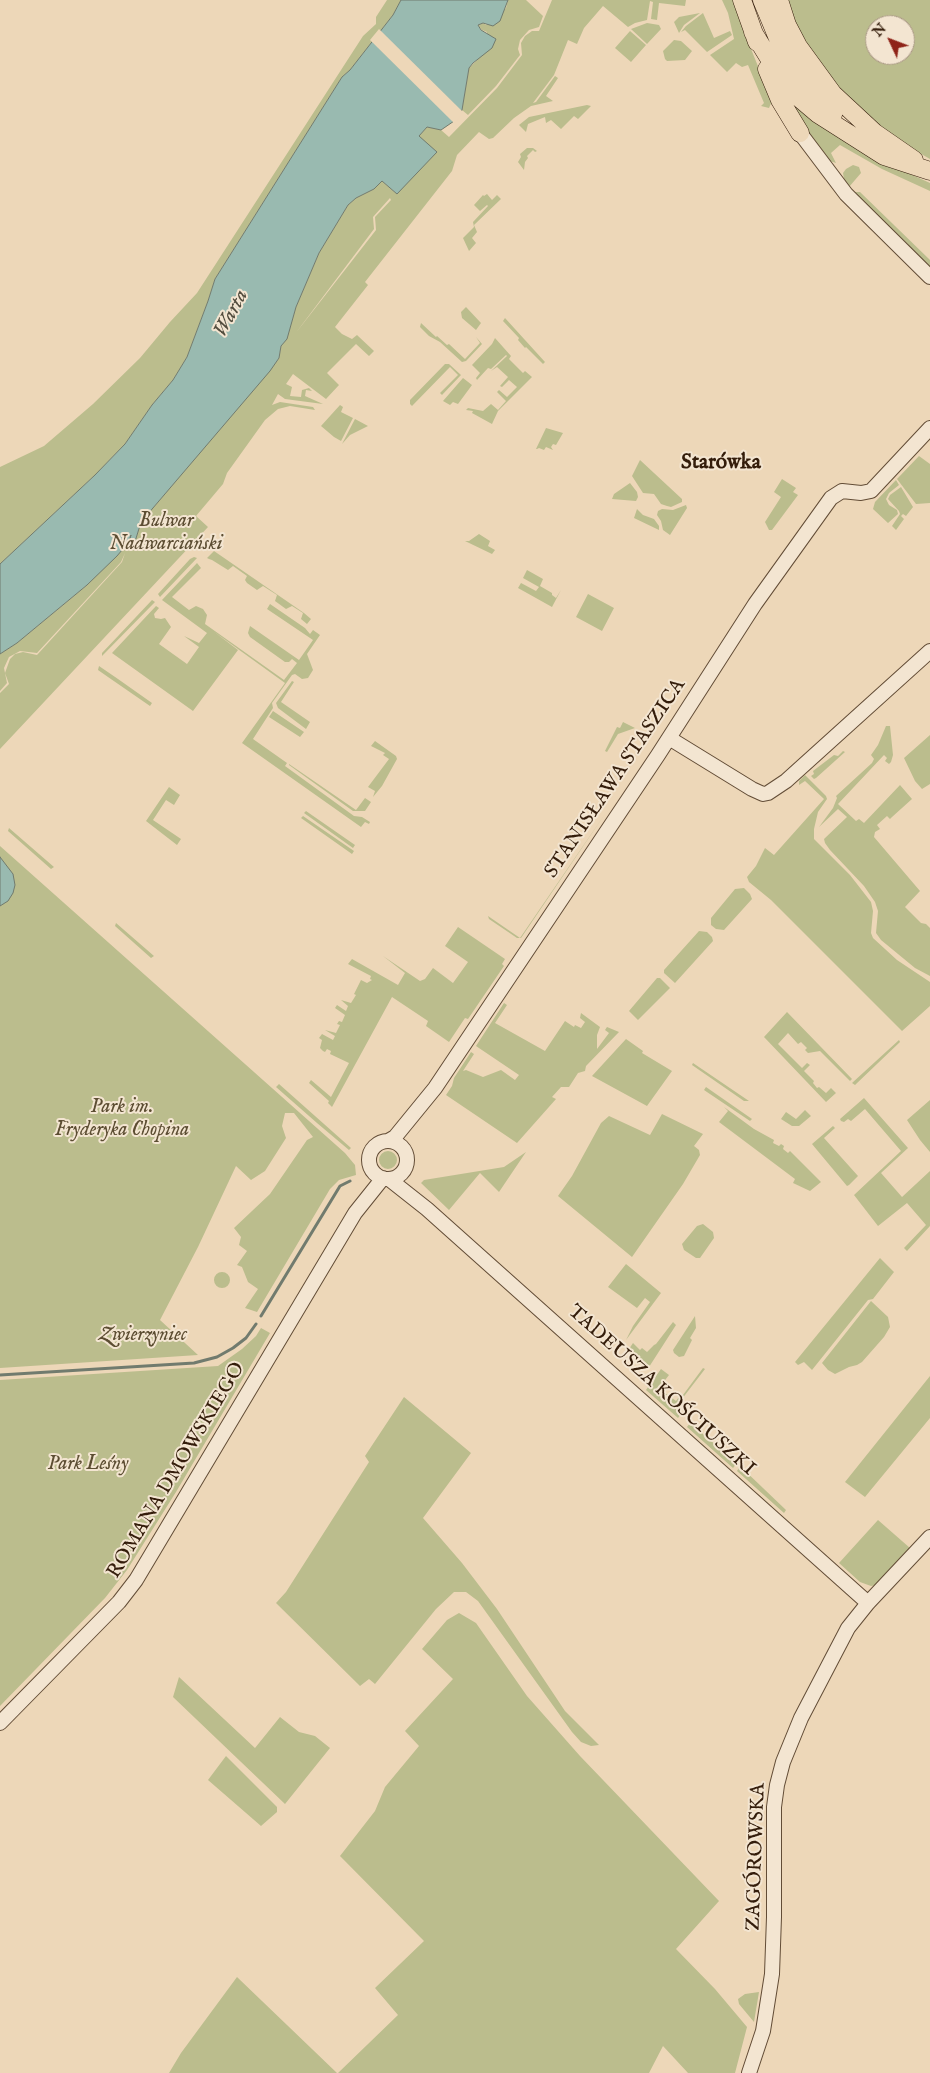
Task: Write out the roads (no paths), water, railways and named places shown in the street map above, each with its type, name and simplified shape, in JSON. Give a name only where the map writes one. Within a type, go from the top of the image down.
[{"type":"main road","points":[[742,0],[780,100],[800,133]]},
{"type":"main road","points":[[762,0],[780,44],[806,83],[835,117],[868,147]]},
{"type":"main road","points":[[778,0],[787,25],[798,46],[833,94],[875,133],[929,171]]},
{"type":"main road","points":[[753,32],[773,67],[798,97],[818,114],[868,147],[902,163],[929,171]]},
{"type":"street","points":[[800,133],[846,194],[930,277]]},
{"type":"street","name":"STANISŁAWA STASZICA","points":[[405,1150],[404,1138],[431,1094],[784,562],[830,499],[842,492],[861,493],[871,490],[930,428]]},
{"type":"street","points":[[669,738],[752,789],[763,794],[768,793],[786,781],[930,650]]},
{"type":"street","name":"STANISŁAWA STASZICA","points":[[388,1141],[395,1137],[411,1114],[431,1094]]},
{"type":"street","points":[[380,1142],[395,1142],[405,1150],[407,1157],[406,1166],[401,1174],[386,1179],[377,1176],[371,1168],[369,1159],[372,1149],[380,1142]]},
{"type":"street","name":"TADEUSZA KOŚCIUSZKI","points":[[406,1166],[406,1177],[427,1209]]},
{"type":"street","name":"ROMANA DMOWSKIEGO","points":[[0,1724],[119,1602],[136,1580],[355,1213],[371,1174],[371,1168]]},
{"type":"street","name":"ROMANA DMOWSKIEGO","points":[[355,1213],[386,1179]]},
{"type":"street","name":"TADEUSZA KOŚCIUSZKI","points":[[386,1179],[427,1209],[868,1603]]},
{"type":"street","name":"ZAGÓROWSKA","points":[[749,2073],[763,2031],[772,1974],[774,1807],[780,1773],[792,1739],[828,1664],[848,1628],[868,1603],[930,1536]]},
{"type":"water","name":"Warta","points":[[401,0],[508,0],[500,21],[493,26],[483,23],[478,25],[481,30],[496,39],[492,48],[469,68],[462,110],[457,119],[441,130],[427,127],[419,136],[437,152],[397,194],[382,181],[374,189],[356,198],[348,205],[319,253],[296,307],[287,339],[281,346],[279,358],[270,371],[141,522],[134,545],[129,543],[131,535],[128,543],[117,556],[87,585],[17,643],[0,654],[0,564],[95,475],[125,444],[152,405],[173,380],[187,357],[215,279],[342,77],[350,70],[393,15]]},
{"type":"water","points":[[0,857],[13,874],[15,885],[8,901],[0,906]]},
{"type":"waterway","points":[[261,1316],[340,1186],[350,1181]]},
{"type":"waterway","points":[[0,1375],[194,1363],[217,1357],[233,1348],[246,1338],[256,1324]]},
{"type":"district","name":"Starówka","points":[[721,464]]},
{"type":"park label","name":"Bulwar Nadwarciański","points":[[166,534]]},
{"type":"park label","name":"Park im. Fryderyka Chopina","points":[[122,1120]]},
{"type":"park label","name":"Zwierzyniec","points":[[143,1336]]},
{"type":"park label","name":"Park Leśny","points":[[88,1465]]}]
